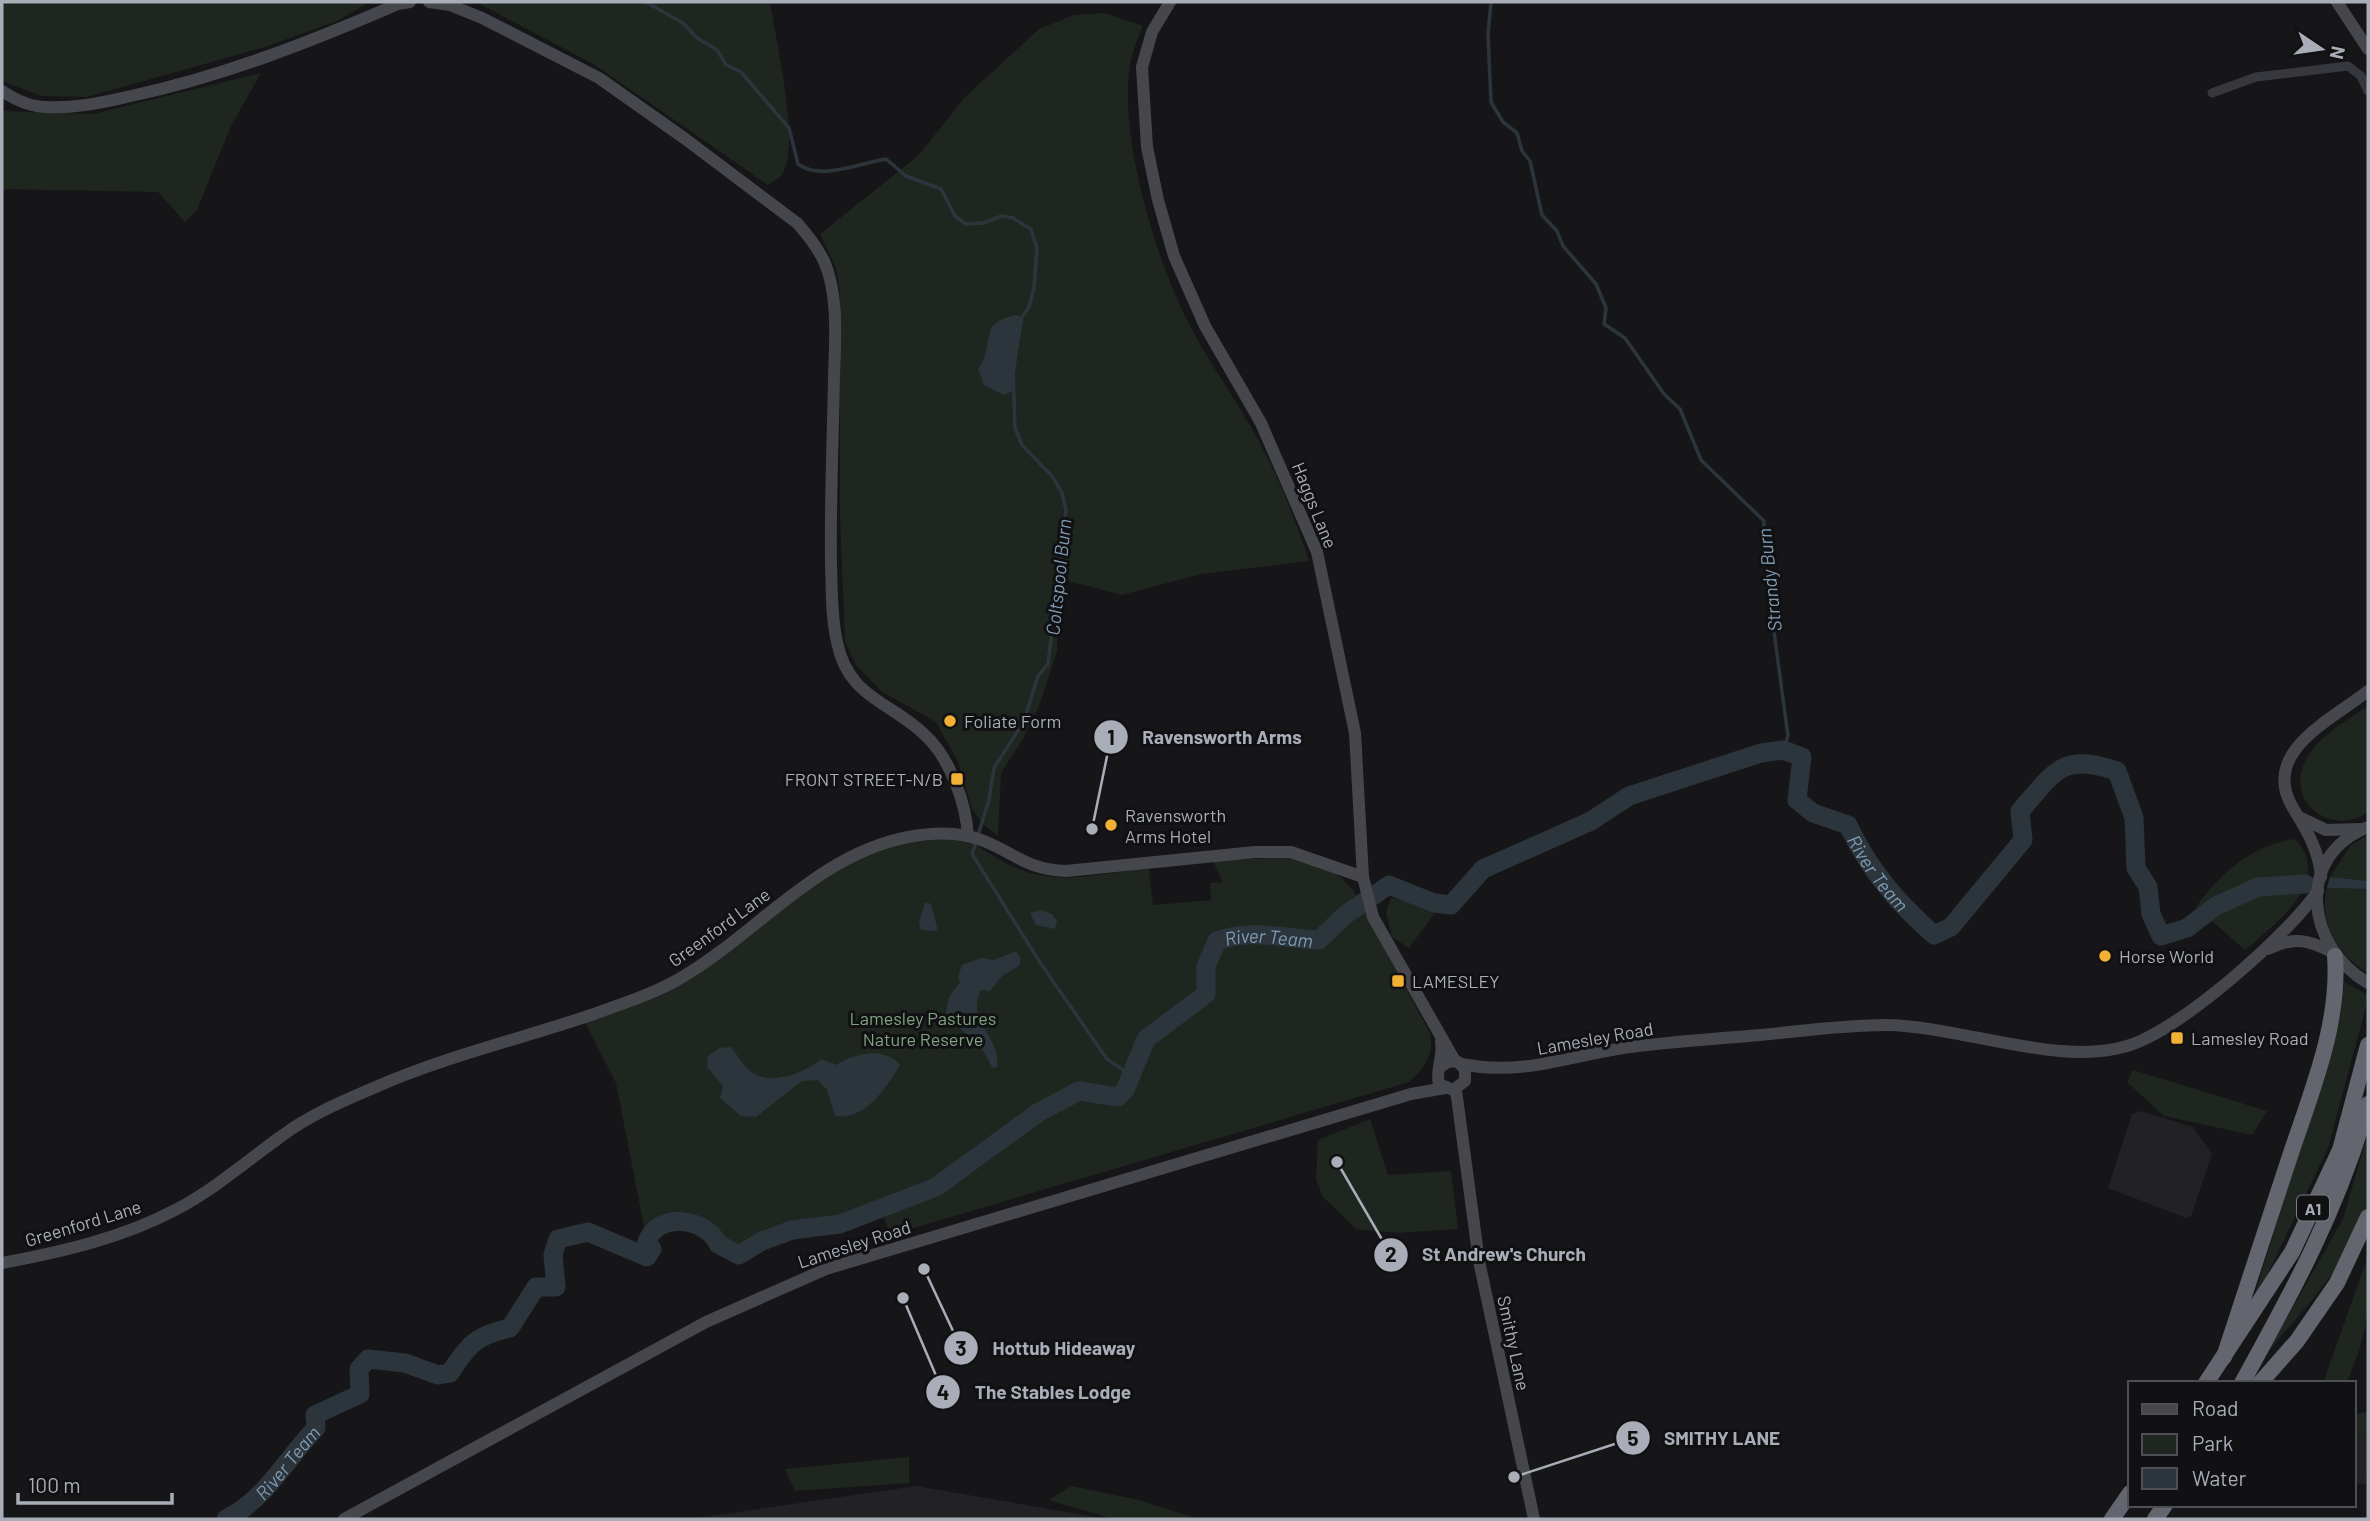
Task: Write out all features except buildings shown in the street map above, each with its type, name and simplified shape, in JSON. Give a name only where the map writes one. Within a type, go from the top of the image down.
[{"type":"highway","points":[[2224,1357],[2334,1009],[2337,992],[2333,954]]},
{"type":"highway","name":"A1","points":[[2207,1381],[2292,1252],[2340,1150],[2368,1045]]},
{"type":"highway","name":"A1","points":[[2243,1381],[2314,1253],[2353,1159],[2368,1104]]},
{"type":"highway","points":[[2262,1381],[2297,1341],[2337,1283],[2368,1217]]},
{"type":"highway","points":[[2112,1519],[2128,1496]]},
{"type":"street","points":[[2,91],[43,107],[76,107],[155,90],[213,76],[296,48],[398,4],[410,2]]},
{"type":"street","points":[[429,2],[450,5],[482,18],[598,78],[695,145],[797,223],[810,237],[825,263],[832,293],[835,345],[831,539],[837,642],[844,663],[858,687],[926,735],[947,765],[967,820],[968,836]]},
{"type":"street","name":"Haggs Lane","points":[[1170,2],[1152,32],[1142,67],[1147,147],[1158,200],[1174,256],[1205,326],[1261,423],[1317,552],[1355,733],[1363,880],[1373,917],[1438,1035],[1458,1063]]},
{"type":"street","points":[[2337,2],[2368,49]]},
{"type":"street","points":[[2212,93],[2256,76],[2348,66],[2361,76],[2368,91]]},
{"type":"street","points":[[2321,877],[2315,847],[2286,788],[2291,755],[2306,735],[2368,691]]},
{"type":"street","points":[[2298,816],[2326,830],[2365,828]]},
{"type":"street","points":[[2365,828],[2333,855],[2321,877],[2318,891],[2319,924],[2333,954],[2368,983]]},
{"type":"street","name":"Greenford Lane","points":[[2,1263],[54,1253],[124,1232],[175,1210],[218,1184],[285,1133],[381,1085],[458,1055],[529,1037],[642,997],[680,978],[826,870],[856,854],[909,837],[936,833],[968,836],[1042,870],[1066,871],[1255,852],[1291,852],[1363,880]]},
{"type":"street","name":"Lamesley Road","points":[[1466,1078],[1495,1069],[1550,1065],[1649,1045],[1875,1025],[1934,1029],[2063,1051],[2113,1050],[2139,1042],[2166,1029],[2295,920],[2318,891]]},
{"type":"street","name":"Lamesley Road","points":[[2255,955],[2295,940],[2309,941],[2333,954]]},
{"type":"street","name":"Haggs Lane","points":[[1438,1035],[1443,1052],[1438,1071]]},
{"type":"street","points":[[1446,1062],[1458,1063],[1466,1078],[1450,1089],[1438,1080],[1438,1071],[1446,1062]]},
{"type":"street","name":"Lamesley Road","points":[[1458,1063],[1495,1069]]},
{"type":"street","name":"Lamesley Road","points":[[1412,1094],[1438,1071]]},
{"type":"street","name":"Lamesley Road","points":[[344,1519],[706,1322],[827,1269],[1412,1094],[1450,1089]]},
{"type":"street","name":"Smithy Lane","points":[[1450,1089],[1479,1261],[1534,1519]]},
{"type":"shaded area","points":[[2140,1111],[2193,1127],[2212,1154],[2191,1216],[2186,1218],[2108,1188],[2132,1114]]},
{"type":"shaded area","points":[[2356,1437],[2368,1438],[2366,1484],[2356,1483]]},
{"type":"shaded area","points":[[916,1486],[1107,1519],[690,1519]]},
{"type":"green space","points":[[2,2],[370,2],[337,21],[265,47],[87,97],[41,96],[2,81]]},
{"type":"green space","points":[[476,2],[770,2],[788,113],[788,156],[783,173],[768,185],[595,65]]},
{"type":"green space","points":[[1104,13],[1143,26],[1132,56],[1128,84],[1129,116],[1140,187],[1172,288],[1191,329],[1261,445],[1291,510],[1309,561],[1201,574],[1122,595],[1065,580],[1057,619],[1057,651],[1039,706],[1023,739],[1001,773],[998,836],[982,823],[972,809],[958,762],[936,722],[882,692],[856,665],[845,642],[840,518],[840,293],[836,268],[820,234],[918,156],[965,97],[1039,29],[1074,15]]},
{"type":"green space","points":[[261,73],[231,126],[197,210],[185,222],[158,192],[2,189],[2,111],[93,114]]},
{"type":"green space","points":[[2368,706],[2368,812],[2354,819],[2340,821],[2326,818],[2306,801],[2301,789],[2301,775],[2306,760],[2326,736]]},
{"type":"green space","points":[[2368,835],[2368,881],[2330,877],[2351,845]]},
{"type":"green space","name":"Lamesley Pastures Nature Reserve","points":[[968,836],[997,858],[1036,874],[1072,877],[1149,869],[1153,905],[1211,900],[1210,883],[1223,882],[1213,861],[1293,857],[1328,869],[1341,877],[1353,890],[1430,1033],[1430,1054],[1420,1071],[1409,1082],[890,1235],[881,1208],[840,1224],[792,1230],[762,1241],[739,1255],[718,1244],[713,1233],[695,1222],[658,1227],[650,1233],[647,1242],[616,1083],[583,1018],[680,979],[826,870],[886,843]]},
{"type":"green space","points":[[2295,839],[2306,855],[2308,870],[2304,886],[2284,915],[2245,950],[2196,907],[2238,862],[2264,848]]},
{"type":"green space","points":[[2327,888],[2368,889],[2368,973],[2339,948],[2333,937],[2325,914]]},
{"type":"green space","points":[[1391,898],[1419,902],[1434,914],[1409,948],[1392,937],[1386,912]]},
{"type":"green space","points":[[2344,982],[2368,995],[2368,999],[2328,1148],[2249,1313],[2340,1017]]},
{"type":"green space","points":[[2133,1070],[2267,1111],[2252,1135],[2164,1116],[2127,1082]]},
{"type":"green space","points":[[1370,1119],[1388,1175],[1451,1171],[1458,1229],[1396,1233],[1356,1229],[1323,1197],[1316,1179],[1318,1140]]},
{"type":"green space","points":[[2368,1132],[2369,1194],[2362,1222],[2326,1282],[2267,1353],[2343,1219]]},
{"type":"green space","points":[[2368,1256],[2366,1321],[2360,1349],[2347,1381],[2324,1381]]},
{"type":"green space","points":[[2368,1412],[2368,1438],[2356,1437],[2356,1414]]},
{"type":"green space","points":[[909,1457],[909,1483],[795,1491],[785,1469]]},
{"type":"green space","points":[[1071,1486],[1139,1500],[1198,1519],[1113,1519],[1049,1500]]},
{"type":"water","points":[[1016,315],[1022,317],[1013,391],[1004,395],[984,385],[978,369],[991,329],[996,323]]},
{"type":"water","points":[[2330,877],[2368,881],[2368,889],[2327,888]]},
{"type":"water","points":[[925,902],[931,904],[938,931],[921,930],[919,922]]},
{"type":"water","points":[[1041,910],[1052,914],[1057,921],[1055,929],[1036,925],[1030,913]]},
{"type":"water","points":[[1016,951],[1021,958],[1019,966],[1002,976],[990,991],[981,990],[977,1000],[980,1019],[997,1057],[997,1067],[992,1068],[979,1046],[946,1018],[948,1003],[960,983],[958,977],[962,965],[981,958],[994,960]]},
{"type":"water","points":[[731,1047],[749,1070],[766,1078],[796,1073],[822,1059],[836,1065],[851,1057],[869,1053],[886,1055],[900,1065],[874,1101],[856,1113],[835,1116],[827,1090],[818,1080],[802,1081],[756,1117],[741,1116],[720,1098],[723,1086],[707,1067],[708,1056],[719,1048]]},
{"type":"waterway","name":"Coltspool Burn","points":[[646,2],[683,23],[697,38],[717,50],[726,65],[741,72],[789,128],[798,164],[807,169],[829,171],[886,159],[906,176],[941,189],[955,216],[966,224],[983,223],[1002,216],[1013,218],[1031,229],[1037,248],[1034,288],[1029,307],[1022,317],[1013,369],[1015,428],[1022,445],[1052,476],[1062,493],[1066,510],[1048,664],[1038,676],[1024,721],[994,768],[989,800],[972,854],[1041,964],[1107,1059],[1132,1076]]},
{"type":"waterway","name":"Strandy Burn","points":[[1491,2],[1488,35],[1491,102],[1503,122],[1517,133],[1522,151],[1530,161],[1542,215],[1557,231],[1563,246],[1596,284],[1606,308],[1604,324],[1625,338],[1664,394],[1680,409],[1701,460],[1764,521],[1763,550],[1788,736],[1783,750]]},
{"type":"waterway","name":"River Team","points":[[226,1519],[240,1511],[264,1490],[316,1428],[315,1415],[360,1394],[359,1369],[368,1359],[405,1363],[438,1375],[450,1373],[474,1343],[489,1334],[510,1328],[536,1287],[556,1287],[553,1255],[558,1239],[588,1232],[647,1257],[652,1249],[647,1242],[652,1232],[671,1222],[682,1222],[704,1228],[718,1244],[739,1255],[762,1241],[792,1230],[840,1224],[936,1187],[1039,1112],[1079,1091],[1118,1097],[1125,1090],[1146,1039],[1206,994],[1206,966],[1217,941],[1243,935],[1319,940],[1345,915],[1389,885],[1434,903],[1451,905],[1483,869],[1591,821],[1629,796],[1761,753],[1783,750],[1802,757],[1797,800],[1813,813],[1848,825],[1865,857],[1885,884],[1934,935],[1951,927],[2023,840],[2020,811],[2051,776],[2071,765],[2083,764],[2117,771],[2134,818],[2136,868],[2148,887],[2151,914],[2161,936],[2187,928],[2216,906],[2258,887],[2305,884]]},
{"type":"place","name":"Foliate Form","points":[[950,721]]},
{"type":"place","name":"FRONT STREET-N/B","points":[[957,779]]},
{"type":"place","name":"Ravensworth Arms Hotel","points":[[1111,825]]},
{"type":"place","name":"Ravensworth Arms","points":[[1092,829]]},
{"type":"place","name":"Horse World","points":[[2105,956]]},
{"type":"place","name":"LAMESLEY","points":[[1398,981]]},
{"type":"place","name":"Lamesley Road","points":[[2177,1038]]},
{"type":"place","name":"St Andrew's Church","points":[[1337,1162]]},
{"type":"place","name":"Hottub Hideaway","points":[[924,1269]]},
{"type":"place","name":"The Stables Lodge","points":[[903,1298]]},
{"type":"place","name":"SMITHY LANE","points":[[1514,1477]]}]
